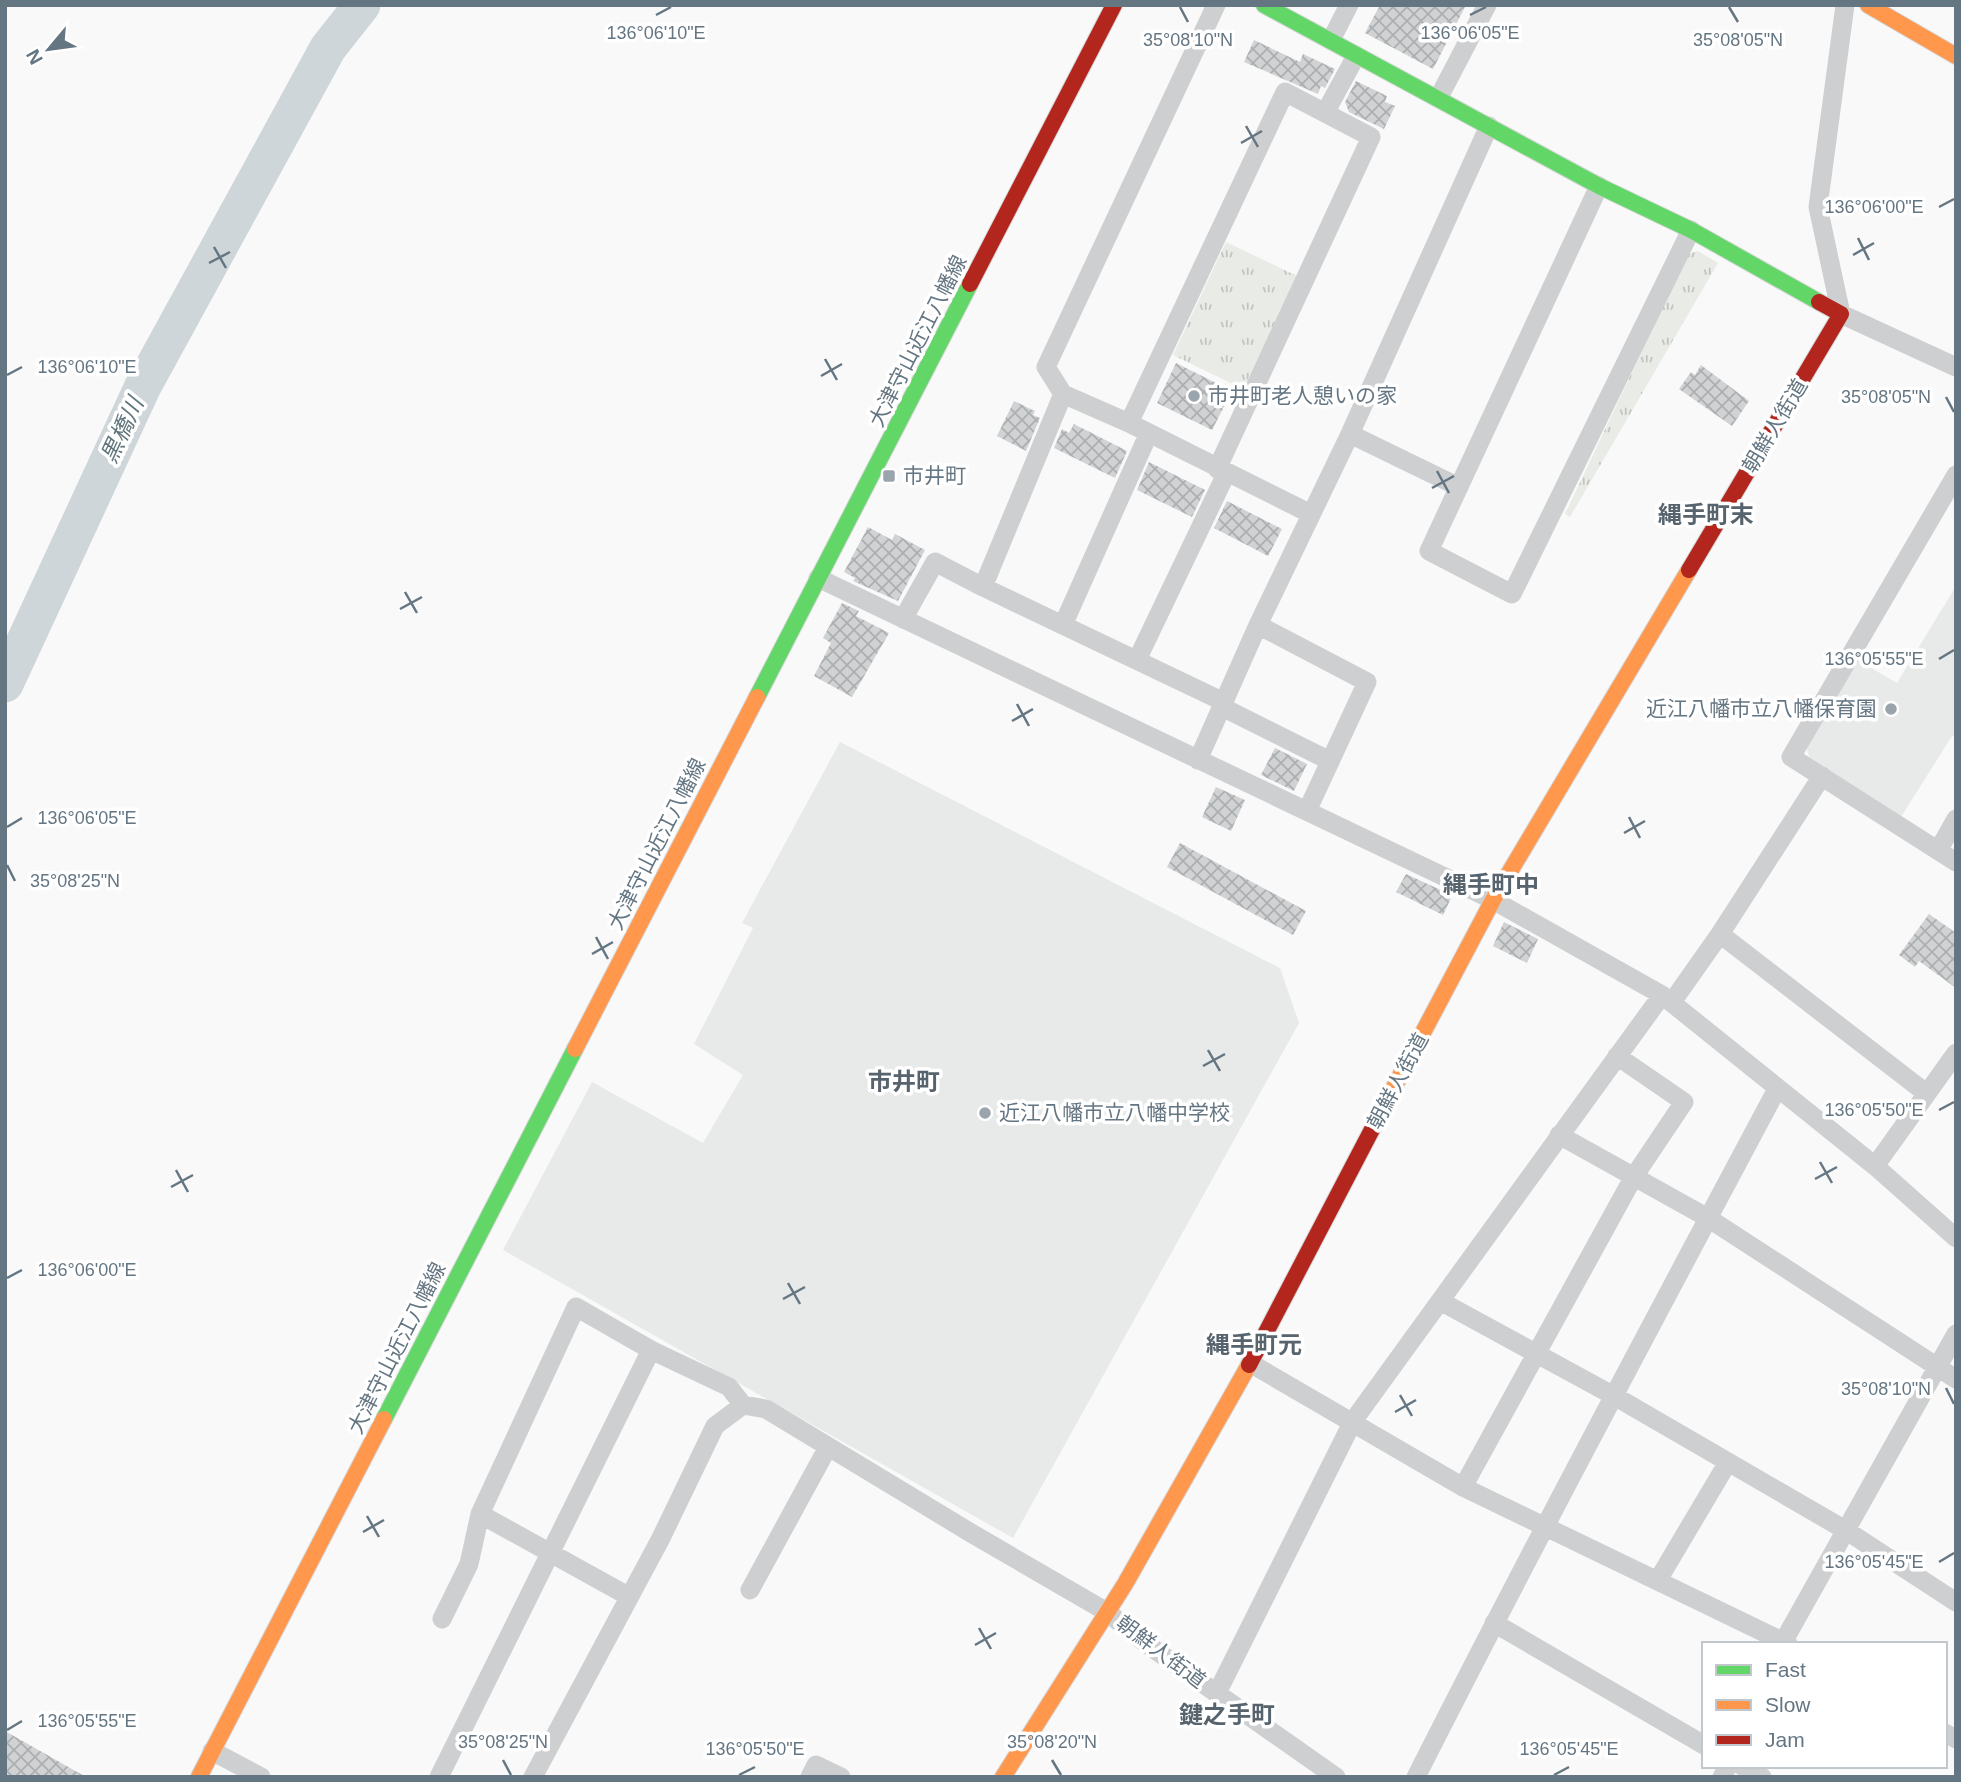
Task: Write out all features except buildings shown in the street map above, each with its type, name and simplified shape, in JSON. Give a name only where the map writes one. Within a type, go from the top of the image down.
[{"type":"street","name":"大津守山近江八幡線","points":[[199,1777],[1114,5]]},
{"type":"street","points":[[1216,5],[1046,366],[1063,394],[1129,423],[1148,435],[1311,514]]},
{"type":"street","points":[[1264,5],[1356,56],[1439,97],[1599,186],[1691,230],[1841,314],[1956,367]]},
{"type":"street","points":[[1331,40],[1349,5]]},
{"type":"street","points":[[1439,97],[1487,5]]},
{"type":"street","points":[[1841,314],[1818,206],[1845,5]]},
{"type":"street","points":[[1868,5],[1956,56]]},
{"type":"street","points":[[1325,113],[1356,56]]},
{"type":"street","points":[[1129,423],[1285,92],[1370,137],[1137,660]]},
{"type":"street","points":[[1198,760],[1258,625],[1350,434],[1489,126]]},
{"type":"street","points":[[1599,186],[1429,551],[1512,594],[1691,230]]},
{"type":"street","name":"朝鮮人街道","points":[[1336,1777],[1107,1612],[1250,1363],[1493,900],[1841,314]]},
{"type":"street","points":[[983,587],[1063,394]]},
{"type":"street","points":[[1350,434],[1459,487]]},
{"type":"street","points":[[1063,625],[1148,435]]},
{"type":"street","points":[[1956,475],[1791,757],[1956,862]]},
{"type":"street","points":[[903,619],[935,562],[1137,660],[1330,761]]},
{"type":"street","points":[[818,578],[1493,900],[1667,998],[1875,1166],[1956,1238]]},
{"type":"street","points":[[1258,625],[1367,682],[1307,811]]},
{"type":"street","points":[[1217,1693],[1353,1421],[1617,1056],[1720,934],[1822,776]]},
{"type":"street","points":[[1939,849],[1956,819]]},
{"type":"street","points":[[1720,934],[1926,1093]]},
{"type":"street","points":[[1875,1166],[1956,1053]]},
{"type":"street","points":[[1462,1487],[1633,1178],[1684,1102],[1617,1056]]},
{"type":"street","points":[[1416,1777],[1544,1525],[1616,1397],[1777,1089]]},
{"type":"street","points":[[1559,1135],[1708,1218],[1956,1379]]},
{"type":"street","points":[[1440,1301],[1616,1397],[1846,1531],[1954,1598]]},
{"type":"street","points":[[442,1619],[469,1564],[480,1514],[576,1307],[651,1350],[729,1387],[743,1405],[766,1409],[1107,1612],[1003,1777]]},
{"type":"street","points":[[1786,1642],[1956,1334]]},
{"type":"street","points":[[439,1777],[553,1554],[651,1350]]},
{"type":"street","points":[[1250,1363],[1462,1487],[1783,1642]]},
{"type":"street","points":[[533,1777],[661,1538],[715,1426],[743,1405]]},
{"type":"street","points":[[750,1590],[828,1447]]},
{"type":"street","points":[[1658,1580],[1728,1462]]},
{"type":"street","points":[[480,1514],[628,1596]]},
{"type":"street","points":[[1494,1623],[1702,1744]]},
{"type":"street","points":[[212,1751],[261,1777]]},
{"type":"street","points":[[810,1777],[816,1765],[841,1777]]},
{"type":"street","points":[[1746,1768],[1762,1777]]},
{"type":"shaded area","name":"近江八幡市立八幡保育園","points":[[1956,586],[1956,737],[1952,736],[1901,817],[1810,761],[1806,745],[1856,659],[1897,683]]},
{"type":"shaded area","name":"近江八幡市立八幡中学校","points":[[840,742],[1280,968],[1299,1023],[1013,1538],[503,1250],[592,1082],[703,1143],[743,1075],[694,1044],[753,928],[742,923]]},
{"type":"green space","points":[[1226,242],[1297,276],[1243,389],[1173,355]]},
{"type":"green space","points":[[1698,251],[1718,263],[1570,517],[1565,514],[1688,254]]},
{"type":"waterway","name":"黒橋川","points":[[5,684],[143,386],[328,48],[362,5]]},
{"type":"traffic: fast","points":[[1264,5],[1599,186],[1691,230],[1819,302]]},
{"type":"traffic: fast","points":[[757,697],[970,284]]},
{"type":"traffic: fast","points":[[384,1419],[575,1049]]},
{"type":"traffic: slow","points":[[1868,5],[1956,56]]},
{"type":"traffic: slow","points":[[1390,1095],[1493,900],[1689,570]]},
{"type":"traffic: slow","points":[[575,1049],[757,697]]},
{"type":"traffic: slow","points":[[1003,1777],[1125,1584],[1249,1365]]},
{"type":"traffic: slow","points":[[199,1777],[384,1419]]},
{"type":"traffic: jam","points":[[970,284],[1114,5]]},
{"type":"traffic: jam","points":[[1689,570],[1841,314],[1819,302]]},
{"type":"traffic: jam","points":[[1249,1365],[1390,1095]]},
{"type":"place","name":"市井町老人憩いの家","points":[[1194,396]]},
{"type":"place","name":"市井町","points":[[889,476]]},
{"type":"place","name":"近江八幡市立八幡保育園","points":[[1891,709]]},
{"type":"place","name":"近江八幡市立八幡中学校","points":[[985,1113]]},
{"type":"district","name":"縄手町末","points":[[1706,515]]},
{"type":"district","name":"縄手町中","points":[[1491,885]]},
{"type":"district","name":"市井町","points":[[904,1082]]},
{"type":"district","name":"縄手町元","points":[[1254,1345]]},
{"type":"district","name":"鍵之手町","points":[[1227,1715]]}]
